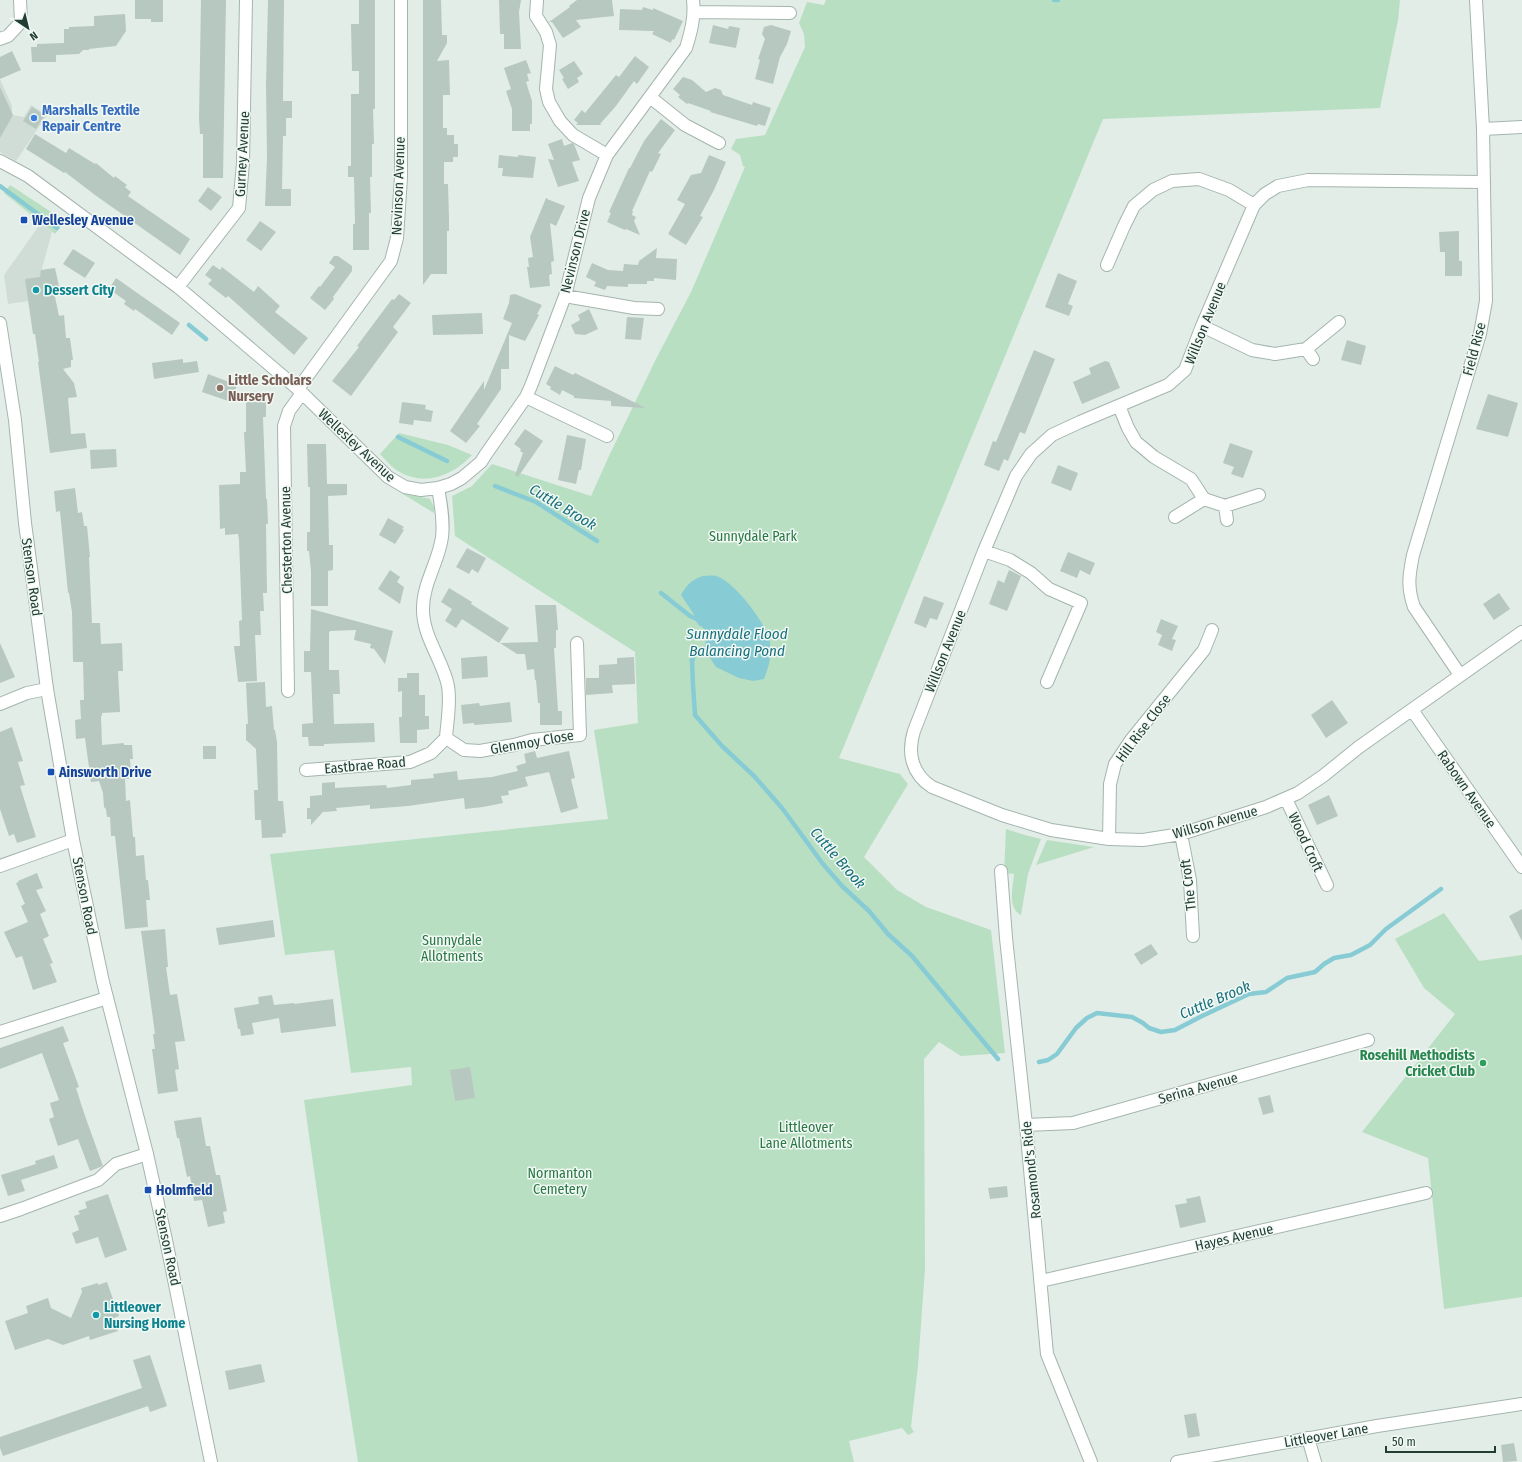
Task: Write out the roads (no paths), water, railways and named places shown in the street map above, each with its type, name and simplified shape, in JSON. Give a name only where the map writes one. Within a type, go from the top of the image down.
[{"type":"street","points":[[0,39],[8,36],[21,22],[20,0]]},
{"type":"street","name":"Gurney Avenue","points":[[178,287],[239,208],[243,163],[246,0]]},
{"type":"street","name":"Nevinson Avenue","points":[[300,391],[391,261],[397,238],[400,177],[401,0]]},
{"type":"street","points":[[537,0],[536,16],[546,32],[550,45],[546,89],[549,102],[560,121],[573,135],[607,155]]},
{"type":"street","name":"Field Rise","points":[[1460,675],[1414,607],[1410,594],[1408,577],[1412,555],[1480,334],[1486,301],[1483,129],[1476,0]]},
{"type":"street","points":[[694,6],[790,13]]},
{"type":"street","name":"Nevinson Drive","points":[[438,488],[451,484],[462,478],[481,462],[526,397],[543,357],[565,296],[589,198],[607,155],[686,48],[692,30],[694,6]]},
{"type":"street","points":[[650,97],[685,125],[719,143]]},
{"type":"street","points":[[1483,129],[1522,127]]},
{"type":"street","name":"Wellesley Avenue","points":[[0,161],[28,176],[178,287],[300,391],[388,477],[405,487],[422,490],[438,488]]},
{"type":"street","points":[[1107,265],[1134,206],[1152,190],[1172,181],[1199,179],[1229,190],[1254,205]]},
{"type":"street","name":"Willson Avenue","points":[[1484,182],[1308,180],[1278,186],[1265,194],[1254,205],[1202,326],[1185,370],[1168,385],[1052,435],[1031,454],[1016,476],[984,552],[914,731],[910,750],[913,765],[920,778],[932,787],[1002,815],[1051,830],[1109,838],[1144,840],[1181,834],[1266,807],[1286,799],[1318,779],[1359,747],[1522,632]]},
{"type":"street","points":[[565,296],[634,308],[658,309]]},
{"type":"street","points":[[1202,326],[1252,350],[1275,354],[1306,349],[1339,322]]},
{"type":"street","name":"Stenson Road","points":[[0,323],[14,420],[25,523],[47,689],[73,840],[107,998],[147,1154],[174,1277],[211,1462]]},
{"type":"street","points":[[1306,349],[1314,359]]},
{"type":"street","name":"Chesterton Avenue","points":[[288,691],[284,426],[289,411],[300,391]]},
{"type":"street","points":[[526,397],[607,436]]},
{"type":"street","points":[[1119,406],[1128,428],[1136,442],[1154,457],[1191,479],[1204,499],[1226,506],[1259,495]]},
{"type":"street","points":[[438,488],[442,509],[442,538],[425,592],[423,608],[425,623],[432,646],[442,667],[448,687],[446,738]]},
{"type":"street","points":[[1175,517],[1204,499]]},
{"type":"street","points":[[1226,506],[1227,520]]},
{"type":"street","points":[[984,552],[1010,560],[1030,573],[1049,589],[1082,602],[1047,682]]},
{"type":"street","name":"Hill Rise Close","points":[[1109,838],[1110,784],[1115,764],[1131,740],[1204,650],[1212,630]]},
{"type":"street","name":"Glenmoy Close","points":[[446,738],[464,750],[480,751],[532,740],[580,735],[577,643]]},
{"type":"street","points":[[0,704],[27,693],[47,689]]},
{"type":"street","name":"Rabown Avenue","points":[[1412,710],[1522,867]]},
{"type":"street","name":"Eastbrae Road","points":[[306,770],[410,762],[431,753],[446,738]]},
{"type":"street","name":"Wood Croft","points":[[1286,799],[1327,885]]},
{"type":"street","name":"The Croft","points":[[1181,834],[1190,880],[1193,936]]},
{"type":"street","points":[[0,866],[73,840]]},
{"type":"street","name":"Rosamond's Ride","points":[[1001,871],[1006,938],[1026,1125],[1047,1354],[1091,1462]]},
{"type":"street","points":[[0,1032],[107,998]]},
{"type":"street","name":"Serina Avenue","points":[[1026,1125],[1073,1124],[1368,1040]]},
{"type":"street","points":[[0,1216],[98,1180],[116,1164],[147,1154]]},
{"type":"street","name":"Hayes Avenue","points":[[1041,1281],[1426,1193]]},
{"type":"street","name":"Littleover Lane","points":[[1177,1462],[1308,1438],[1522,1404]]},
{"type":"street","points":[[1308,1438],[1315,1462]]},
{"type":"water","name":"Sunnydale Flood Balancing Pond","points":[[703,576],[716,576],[723,579],[748,603],[762,623],[769,639],[771,649],[769,664],[764,679],[753,681],[739,678],[716,667],[706,652],[695,655],[695,661],[689,661],[694,650],[705,647],[707,634],[681,595],[690,582]]},
{"type":"waterway","name":"Cuttle Brook","points":[[0,186],[57,228]]},
{"type":"waterway","name":"Cuttle Brook","points":[[189,325],[206,339]]},
{"type":"waterway","name":"Cuttle Brook","points":[[398,437],[447,461]]},
{"type":"waterway","name":"Cuttle Brook","points":[[495,486],[536,502],[597,541]]},
{"type":"waterway","name":"Cuttle Brook","points":[[661,593],[690,616],[697,619],[701,624]]},
{"type":"waterway","name":"Cuttle Brook","points":[[694,656],[692,661],[695,715],[722,746],[754,776],[782,808],[823,864],[842,886],[869,911],[888,934],[912,956],[998,1059]]},
{"type":"waterway","name":"Cuttle Brook","points":[[1039,1062],[1048,1060],[1057,1054],[1076,1028],[1087,1018],[1097,1013],[1132,1017],[1149,1028],[1161,1032],[1175,1030],[1249,994],[1266,992],[1287,978],[1315,972],[1334,958],[1351,955],[1370,945],[1386,929],[1441,889]]},
{"type":"place","name":"Marshalls Textile Repair Centre","points":[[34,118]]},
{"type":"place","name":"Wellesley Avenue","points":[[24,220]]},
{"type":"place","name":"Dessert City","points":[[36,290]]},
{"type":"place","name":"Little Scholars Nursery","points":[[220,388]]},
{"type":"place","name":"Ainsworth Drive","points":[[51,772]]},
{"type":"place","name":"Rosehill Methodists Cricket Club","points":[[1483,1063]]},
{"type":"place","name":"Holmfield","points":[[148,1190]]},
{"type":"place","name":"Littleover Nursing Home","points":[[96,1315]]},
{"type":"park label","name":"Sunnydale Park","points":[[753,536]]},
{"type":"park label","name":"Sunnydale Allotments","points":[[452,948]]},
{"type":"park label","name":"Littleover Lane Allotments","points":[[806,1136]]},
{"type":"park label","name":"Normanton Cemetery","points":[[560,1182]]}]
